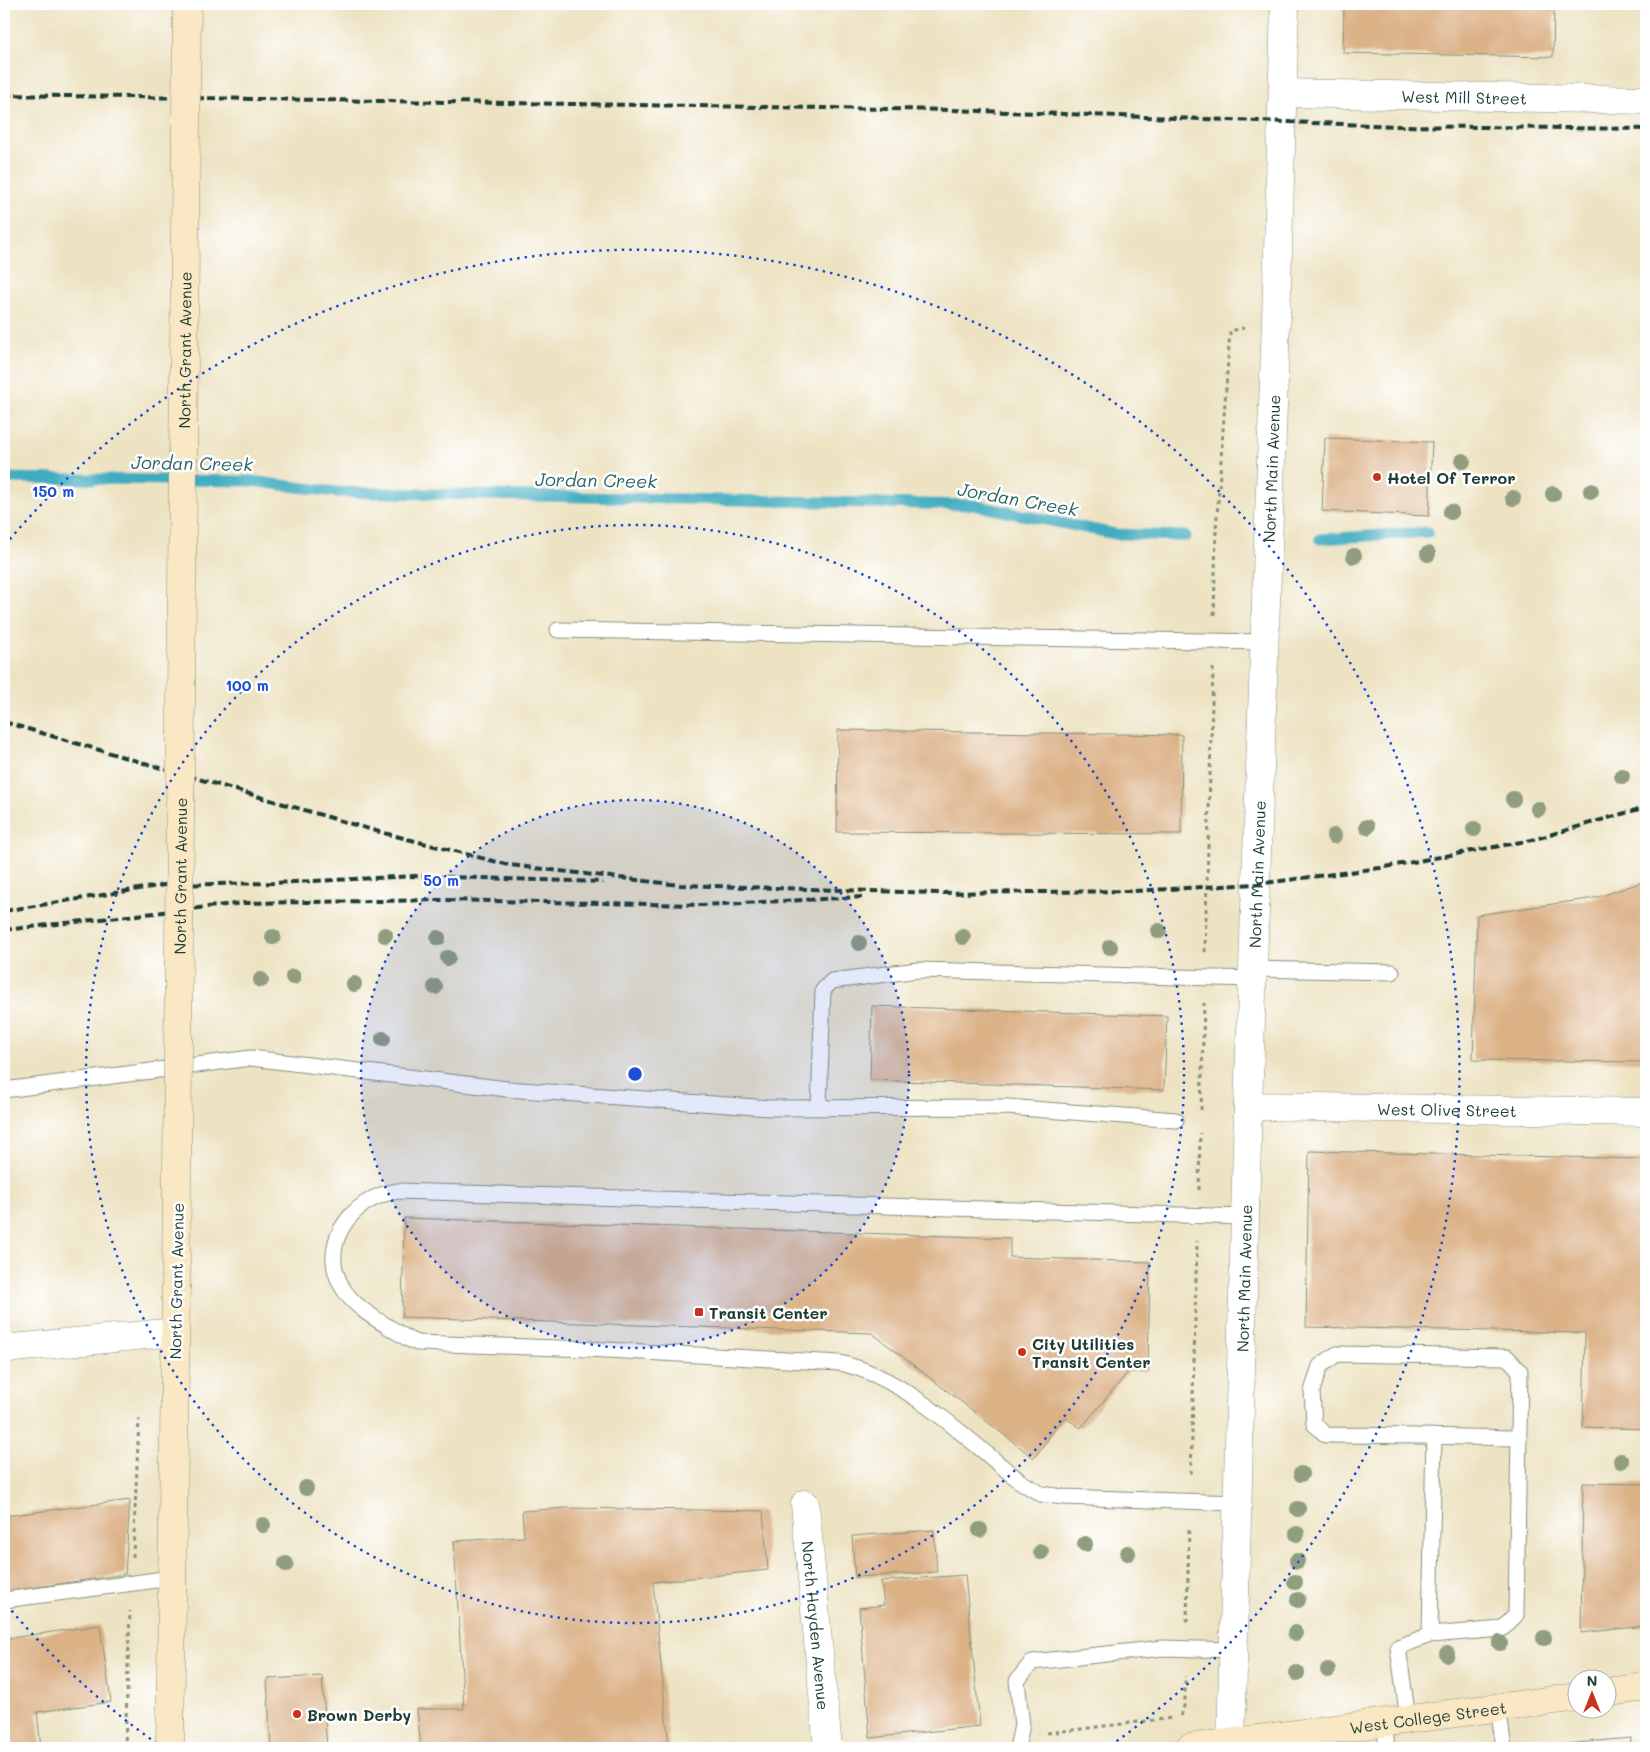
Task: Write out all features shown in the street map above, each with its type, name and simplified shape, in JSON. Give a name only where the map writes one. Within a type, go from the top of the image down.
[{"type":"main road","name":"North Grant Avenue","points":[[170,1748],[188,4]]},
{"type":"main road","points":[[1618,1691],[1646,1687]]},
{"type":"main road","name":"West College Street","points":[[1189,1748],[1393,1730],[1498,1708],[1568,1698]]},
{"type":"street","name":"North Main Avenue","points":[[1230,1743],[1248,1106],[1276,321],[1285,4]]},
{"type":"street","name":"West Mill Street","points":[[1283,93],[1646,100]]},
{"type":"street","name":"West Olive Street","points":[[1248,1106],[1646,1112]]},
{"type":"street","points":[[4,1349],[175,1332]]},
{"type":"street","name":"North Hayden Avenue","points":[[805,1504],[828,1748]]},
{"type":"lane","points":[[558,630],[1265,642]]},
{"type":"lane","points":[[819,1108],[823,990],[832,981],[918,970],[1204,978],[1254,974],[1392,972]]},
{"type":"lane","points":[[4,1090],[251,1058],[507,1089],[770,1108],[1008,1107],[1176,1120]]},
{"type":"lane","points":[[1237,1503],[1064,1497],[1040,1494],[1021,1482],[910,1394],[876,1374],[846,1364],[588,1349],[418,1343],[408,1339],[352,1301],[341,1284],[335,1268],[334,1257],[338,1235],[355,1210],[364,1202],[376,1196],[398,1191],[1245,1216]]},
{"type":"lane","points":[[1393,1730],[1398,1647],[1430,1635],[1502,1630],[1516,1616],[1519,1438],[1520,1371],[1507,1357],[1337,1354],[1320,1366],[1312,1391],[1314,1424],[1326,1435],[1519,1438]]},
{"type":"lane","points":[[1430,1635],[1434,1436]]},
{"type":"lane","points":[[4,1600],[172,1578]]},
{"type":"lane","points":[[1018,1742],[1022,1724],[1017,1681],[1032,1662],[1163,1648],[1233,1650]]},
{"type":"lane","points":[[1498,1708],[1504,1748]]},
{"type":"path","points":[[1201,1112],[1216,530],[1230,331],[1276,321]]},
{"type":"path","points":[[1018,1742],[1170,1719],[1182,1715],[1185,1703],[1200,1131]]},
{"type":"green space","points":[[1646,1740],[1646,1748],[1630,1748],[1631,1742]]},
{"type":"building","points":[[1344,4],[1554,4],[1553,57],[1343,53]]},
{"type":"building","name":"Hotel Of Terror","points":[[1325,438],[1432,442],[1429,516],[1322,511]]},
{"type":"building","points":[[838,730],[1182,735],[1181,834],[837,832]]},
{"type":"building","points":[[1646,881],[1646,1062],[1473,1060],[1477,915],[1595,898]]},
{"type":"building","points":[[872,1006],[1167,1016],[1164,1090],[870,1080]]},
{"type":"building","points":[[1309,1151],[1646,1159],[1646,1429],[1583,1427],[1585,1333],[1306,1327]]},
{"type":"building","name":"City Utilities Transit Center","points":[[404,1218],[1010,1238],[1010,1257],[1150,1262],[1148,1371],[1129,1371],[1081,1428],[1064,1417],[1034,1458],[872,1333],[402,1317]]},
{"type":"building","points":[[1583,1483],[1646,1484],[1646,1626],[1581,1633]]},
{"type":"building","points":[[130,1500],[125,1574],[4,1592],[4,1516]]},
{"type":"building","points":[[567,1508],[763,1511],[768,1570],[653,1582],[669,1748],[421,1748],[417,1709],[464,1709],[454,1541],[524,1537],[522,1511]]},
{"type":"building","points":[[934,1530],[937,1572],[855,1577],[852,1536]]},
{"type":"building","points":[[965,1575],[980,1726],[870,1738],[859,1608],[884,1605],[881,1581]]},
{"type":"building","points":[[100,1625],[111,1702],[37,1712],[41,1748],[4,1748],[4,1639]]},
{"type":"building","name":"Brown Derby","points":[[322,1676],[327,1748],[271,1748],[267,1679]]},
{"type":"building","points":[[1631,1738],[1630,1748],[1555,1748],[1555,1745]]},
{"type":"waterway","name":"Jordan Creek","points":[[4,478],[251,481],[336,492],[973,505],[1115,534],[1186,536]]},
{"type":"waterway","name":"Jordan Creek","points":[[1320,539],[1428,532]]},
{"type":"railway","points":[[4,95],[952,110],[1398,126],[1646,129]]},
{"type":"railway","points":[[4,722],[376,831],[509,865],[680,885],[937,893],[1134,891],[1257,884],[1380,868],[1532,840],[1646,807]]},
{"type":"railway","points":[[4,911],[164,885],[273,883],[416,876],[603,882]]},
{"type":"railway","points":[[4,930],[243,903],[440,900],[702,905],[862,897]]},
{"type":"place","name":"Hotel Of Terror","points":[[1377,477]]},
{"type":"place","name":"Transit Center","points":[[699,1312]]},
{"type":"place","name":"City Utilities Transit Center","points":[[1022,1352]]},
{"type":"place","name":"Brown Derby","points":[[297,1714]]}]
